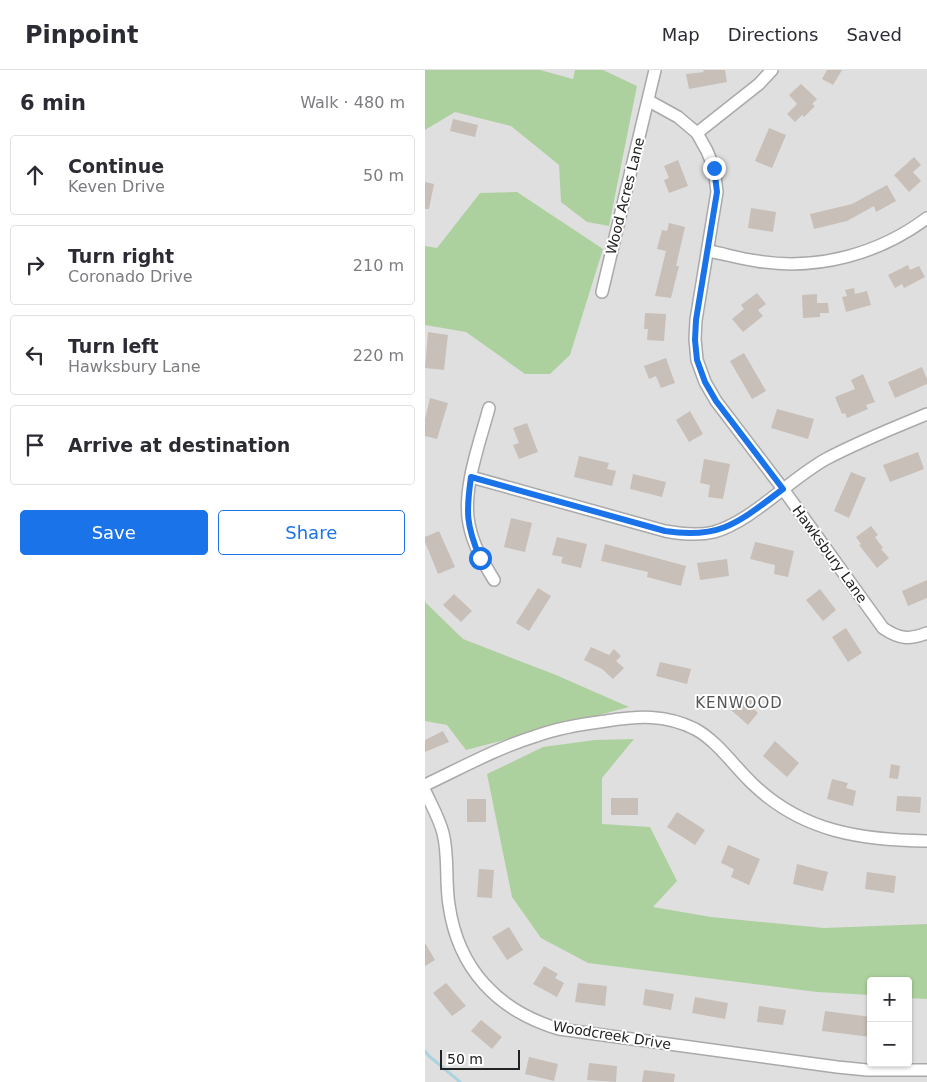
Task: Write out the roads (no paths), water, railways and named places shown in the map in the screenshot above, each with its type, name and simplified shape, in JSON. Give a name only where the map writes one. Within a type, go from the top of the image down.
[{"type":"street","name":"Wood Acres Lane","points":[[602,292],[655,70]]},
{"type":"street","points":[[697,132],[759,84],[772,70]]},
{"type":"street","name":"Hawksbury Lane","points":[[649,101],[678,117],[697,132],[714,168],[717,192],[709,251],[696,320],[695,340],[697,360],[705,382],[716,401],[783,489],[883,628],[895,636],[905,638],[927,633]]},
{"type":"street","points":[[709,251],[774,263],[803,264],[827,262],[873,248],[927,218]]},
{"type":"street","points":[[489,408],[471,477],[467,507],[469,524],[480,558],[494,580]]},
{"type":"street","points":[[471,477],[665,531],[682,534],[713,532],[740,521],[827,458],[927,414]]},
{"type":"street","points":[[425,785],[514,743],[534,736],[595,722],[631,717],[651,717],[667,719],[681,724],[696,730],[708,738],[755,787],[801,819],[835,832],[861,837],[927,841]]},
{"type":"street","name":"Woodcreek Drive","points":[[425,791],[443,832],[449,905],[452,924],[460,944],[476,973],[496,997],[527,1017],[541,1024],[567,1030],[837,1067],[875,1070],[927,1070]]},
{"type":"waterway","points":[[425,1051],[460,1082]]},
{"type":"district","name":"KENWOOD","points":[[739,703]]}]
